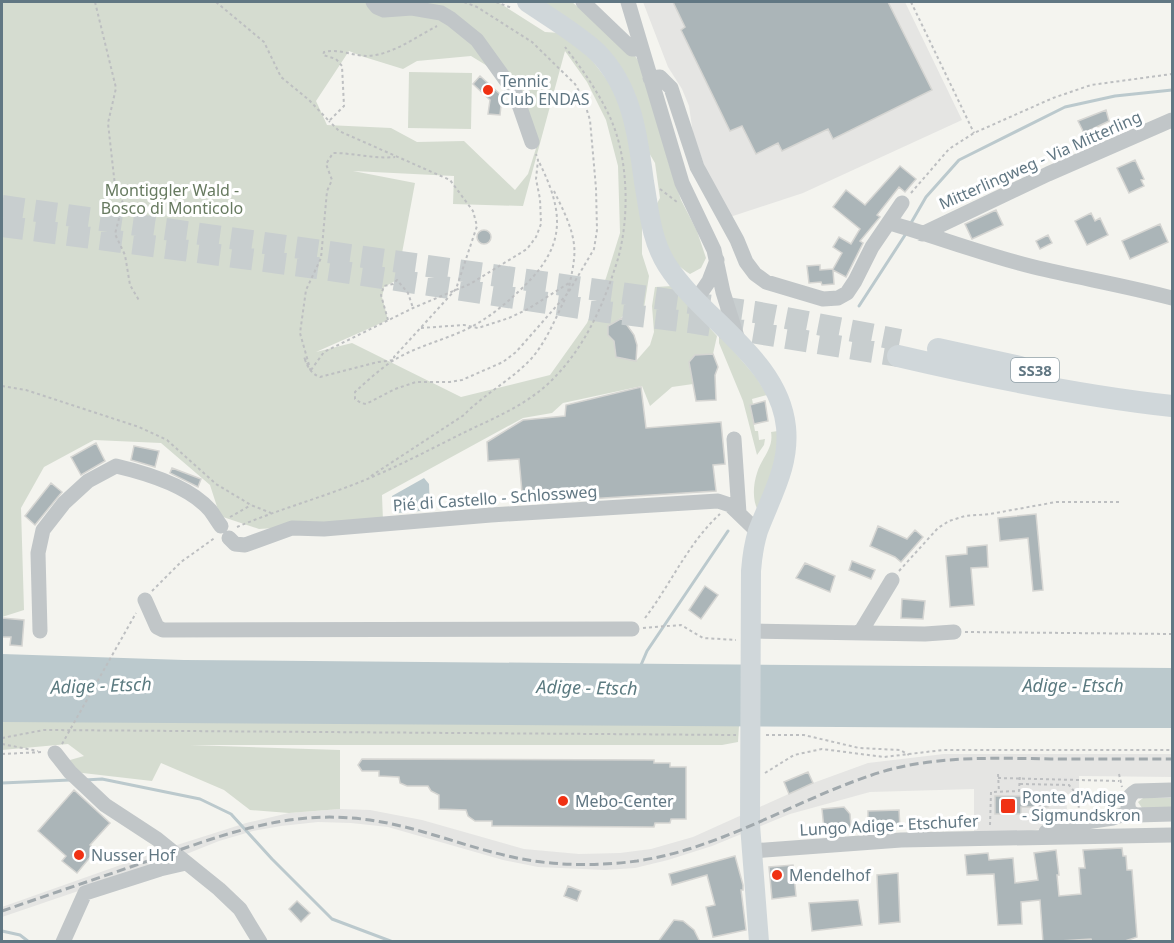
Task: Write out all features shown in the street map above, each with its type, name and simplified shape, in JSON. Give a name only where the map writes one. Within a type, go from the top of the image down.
[{"type":"highway","name":"SS38","points":[[1173,391],[1073,378],[899,348],[981,375],[1143,403],[1173,406]]},
{"type":"highway","points":[[1143,403],[1166,415],[1173,416]]},
{"type":"main road","points":[[527,2],[596,51],[616,76],[627,97],[634,122],[651,226],[666,263],[768,377],[780,401],[786,426],[786,453],[782,470],[758,532],[751,571],[749,641],[752,851],[759,942]]},
{"type":"street","points":[[373,2],[384,10],[412,8],[441,13],[452,19],[477,40],[515,93],[532,142]]},
{"type":"street","points":[[583,2],[632,49],[642,49]]},
{"type":"street","points":[[628,2],[682,183],[717,260],[723,292],[739,345]]},
{"type":"street","name":"Mitterlingweg - Via Mitterling","points":[[650,78],[660,77],[672,88],[697,167],[737,240],[746,262],[766,282],[823,299],[838,298],[847,293],[872,248],[907,228],[1048,174],[1173,120]]},
{"type":"street","name":"Mitterlingweg - Via Mitterling","points":[[902,204],[907,228]]},
{"type":"street","points":[[907,228],[978,252],[1035,267],[1173,298]]},
{"type":"street","points":[[696,299],[709,281],[717,260]]},
{"type":"street","points":[[696,299],[723,292]]},
{"type":"street","points":[[734,439],[734,509],[758,532]]},
{"type":"street","points":[[40,631],[38,553],[43,530],[64,503],[88,481],[116,466],[145,473],[190,494],[210,510],[224,530]]},
{"type":"street","name":"Pié di Castello - Schlossweg","points":[[224,530],[236,544],[245,545],[292,528],[324,529],[491,515],[718,501],[734,509]]},
{"type":"street","points":[[860,633],[892,580]]},
{"type":"street","points":[[145,600],[157,627],[163,630],[632,629]]},
{"type":"street","points":[[749,641],[860,633],[954,632]]},
{"type":"street","points":[[53,750],[88,790],[117,813],[157,839],[219,889],[240,909],[260,942]]},
{"type":"street","points":[[1026,838],[1079,823],[1113,818],[1130,804],[1136,791],[1173,790]]},
{"type":"street","points":[[1130,804],[1136,815],[1173,814]]},
{"type":"street","name":"Lungo Adige - Etschufer","points":[[752,851],[901,840],[1173,835]]},
{"type":"street","points":[[63,942],[85,893],[186,863]]},
{"type":"path","points":[[95,2],[116,88],[108,123],[115,186],[123,203],[115,234],[125,255],[130,285],[140,302]]},
{"type":"path","points":[[216,2],[264,42],[281,77],[309,100],[339,131],[450,180],[472,211],[477,226],[456,289],[394,357],[394,360]]},
{"type":"path","points":[[364,481],[464,415],[526,364],[544,339],[594,249],[597,230],[590,120],[583,98],[575,84],[532,42],[477,7],[464,2]]},
{"type":"path","points":[[496,2],[512,8],[518,6],[510,2]]},
{"type":"path","points":[[911,2],[974,133]]},
{"type":"path","points":[[328,121],[344,106],[342,66],[336,59],[323,55],[324,52],[334,51],[368,56],[386,52],[452,19]]},
{"type":"path","points":[[224,530],[364,481],[518,406],[552,381],[572,359],[605,298],[624,233],[626,208],[622,160],[610,117],[591,80],[563,44]]},
{"type":"path","points":[[902,204],[949,149],[974,133],[1053,98],[1091,85],[1173,74]]},
{"type":"path","points":[[532,142],[538,160],[551,185],[568,221],[573,238],[575,257],[568,293],[522,345],[503,362],[462,380],[416,382],[395,389],[366,404],[355,399],[355,392],[394,360],[472,326],[504,306],[541,270],[556,241],[556,208],[551,185]]},
{"type":"path","points":[[394,360],[320,377],[310,371],[300,333],[306,290],[321,258],[327,191],[332,180],[326,164],[333,153],[352,153],[383,158],[397,157]]},
{"type":"path","points":[[310,371],[324,352],[413,308],[470,284],[527,249],[536,237],[541,224],[537,179],[538,160]]},
{"type":"path","points":[[388,320],[381,295],[384,286],[393,284],[397,280],[408,293],[413,308]]},
{"type":"path","points":[[422,328],[464,325],[478,328],[510,318],[552,295],[569,282]]},
{"type":"path","points":[[2,386],[26,390],[139,427],[167,440],[216,483],[251,505],[271,513]]},
{"type":"path","points":[[892,580],[926,539],[948,521],[965,516],[990,514],[1056,502],[1119,502]]},
{"type":"path","points":[[53,750],[145,600],[174,568],[224,530],[251,505]]},
{"type":"path","points":[[645,618],[663,594],[688,550],[711,522],[734,509]]},
{"type":"path","points":[[632,629],[681,625],[703,638],[749,641]]},
{"type":"path","points":[[954,632],[1173,634]]},
{"type":"path","points":[[2,738],[44,730],[745,735]]},
{"type":"path","points":[[756,735],[804,735],[859,747],[900,750],[909,754]]},
{"type":"path","points":[[2,744],[53,750]]},
{"type":"path","points":[[2,754],[53,750]]},
{"type":"path","points":[[751,778],[765,773],[794,755],[810,751],[834,750],[884,757],[943,750],[1173,750]]},
{"type":"path","points":[[999,792],[998,776],[1119,781]]},
{"type":"path","points":[[991,814],[992,792],[1019,791],[1020,776]]},
{"type":"path","points":[[1064,779],[1078,796],[1130,804]]},
{"type":"path","points":[[1019,784],[1069,785]]},
{"type":"shaded area","points":[[643,2],[905,2],[962,120],[803,193],[730,217],[706,170],[693,134],[689,106],[682,89],[668,67]]},
{"type":"shaded area","points":[[944,754],[1172,754],[1172,777],[1079,776],[1079,792],[1065,795],[1069,822],[1023,833],[974,831],[974,789],[870,792],[790,814],[712,846],[668,860],[635,868],[605,870],[538,867],[503,860],[388,827],[318,822],[281,826],[219,841],[2,917],[2,907],[177,845],[246,823],[289,813],[340,809],[370,810],[422,820],[524,849],[579,854],[620,853],[651,849],[693,837],[813,783],[868,763]]},
{"type":"green space","name":"Montiggler Wald - Bosco di Monticolo","points":[[2,2],[498,2],[545,32],[560,33],[591,59],[625,103],[642,197],[642,254],[649,276],[644,308],[636,307],[608,327],[608,335],[614,341],[616,357],[636,361],[650,345],[654,332],[652,306],[655,287],[672,286],[717,336],[713,354],[695,355],[689,362],[693,384],[672,387],[650,406],[642,386],[563,403],[552,413],[523,418],[382,495],[383,521],[259,529],[220,516],[210,485],[161,443],[94,440],[44,467],[21,508],[24,610],[2,617]],"holes":[[[349,51],[403,69],[417,61],[471,56],[502,75],[538,142],[528,174],[515,190],[464,141],[417,142],[391,128],[327,125],[316,101]],[[565,51],[587,82],[606,120],[618,166],[620,233],[606,278],[587,323],[550,375],[461,397],[352,343],[316,352],[388,320],[382,297],[384,287],[397,280],[415,183],[353,171],[454,176],[453,204],[523,206]]]},
{"type":"green space","points":[[537,2],[572,2],[635,56],[646,72],[668,161],[681,200],[697,231],[706,258],[701,268],[690,274],[674,260],[665,245],[655,207],[660,198],[655,163],[645,146],[635,104]]},
{"type":"green space","points":[[409,72],[472,73],[471,129],[408,128]]},
{"type":"green space","points":[[719,334],[756,377],[767,395],[752,399],[753,404],[750,405],[755,431],[758,431],[759,440],[765,439],[757,455],[743,401],[719,343]]},
{"type":"green space","points":[[778,431],[780,446],[759,512],[754,498],[756,478],[771,443],[771,432]]},
{"type":"green space","points":[[24,720],[739,726],[738,742],[722,745],[190,745],[340,750],[340,809],[289,813],[250,810],[224,790],[161,763],[152,781],[74,772],[70,760],[84,756],[68,744],[2,750],[2,722]]},
{"type":"green space","points":[[1143,798],[1171,798],[1172,809],[1142,808],[1138,802]]},
{"type":"water","points":[[424,478],[429,484],[430,510],[398,513],[395,510],[392,496]]},
{"type":"water","name":"Adige - Etsch","points":[[2,654],[184,660],[1172,668],[1172,728],[2,722]]},
{"type":"building","points":[[673,2],[888,2],[932,90],[833,139],[828,129],[782,151],[778,143],[756,154],[742,126],[730,131],[681,30],[685,27]]},
{"type":"building","name":"Tennic Club ENDAS","points":[[480,76],[502,96],[500,115],[488,114],[490,100],[473,84]]},
{"type":"building","points":[[1106,110],[1109,121],[1084,133],[1078,121]]},
{"type":"building","points":[[1135,160],[1144,179],[1141,180],[1144,186],[1129,193],[1117,168]]},
{"type":"building","points":[[900,166],[916,179],[905,192],[899,187],[877,215],[880,217],[860,241],[863,243],[846,277],[833,270],[834,284],[809,283],[807,266],[820,265],[820,270],[833,269],[842,253],[833,247],[839,237],[851,244],[860,229],[833,207],[846,190],[865,205]]},
{"type":"building","points":[[996,210],[1003,225],[972,239],[965,224]]},
{"type":"building","points":[[1091,213],[1095,221],[1100,218],[1108,235],[1087,245],[1075,221]]},
{"type":"building","points":[[1160,224],[1168,242],[1130,259],[1122,241]]},
{"type":"building","points":[[481,230],[487,230],[491,237],[487,244],[481,244],[477,240],[477,234]]},
{"type":"building","points":[[1048,235],[1052,243],[1040,249],[1036,241]]},
{"type":"building","points":[[622,318],[634,335],[637,345],[636,361],[616,357],[614,341],[608,335],[608,326]]},
{"type":"building","points":[[713,354],[718,367],[715,375],[716,400],[696,401],[689,362],[695,355]]},
{"type":"building","points":[[641,387],[646,428],[721,422],[725,464],[713,465],[716,491],[523,503],[519,459],[488,461],[487,442],[523,420],[565,416],[566,405]]},
{"type":"building","points":[[765,401],[768,421],[754,424],[750,405]]},
{"type":"building","points":[[96,443],[105,461],[81,475],[71,457]]},
{"type":"building","points":[[134,446],[159,451],[155,467],[131,460]]},
{"type":"building","points":[[172,468],[201,479],[198,487],[170,473]]},
{"type":"building","points":[[51,483],[62,492],[35,525],[25,516]]},
{"type":"building","points":[[1036,514],[1043,590],[1033,591],[1028,538],[1000,541],[998,518]]},
{"type":"building","points":[[878,526],[907,539],[915,530],[923,537],[901,562],[870,546]]},
{"type":"building","points":[[987,545],[988,567],[971,568],[974,605],[950,607],[946,556],[967,554],[967,547]]},
{"type":"building","points":[[852,561],[875,570],[871,579],[849,570]]},
{"type":"building","points":[[805,563],[835,576],[830,592],[796,578]]},
{"type":"building","points":[[705,586],[718,595],[701,619],[689,610]]},
{"type":"building","points":[[902,599],[925,601],[923,619],[901,618]]},
{"type":"building","points":[[2,618],[24,620],[22,646],[10,645],[11,637],[2,637]]},
{"type":"building","name":"Mebo-Center","points":[[362,759],[654,760],[654,763],[670,763],[670,767],[686,767],[686,819],[671,819],[670,823],[655,823],[654,827],[492,826],[492,821],[475,821],[468,816],[466,810],[439,809],[439,795],[431,791],[428,786],[407,786],[400,783],[399,777],[379,776],[379,771],[362,771],[358,765]]},
{"type":"building","points":[[808,772],[813,783],[789,794],[784,782]]},
{"type":"building","points":[[74,790],[110,823],[90,845],[96,850],[77,873],[62,861],[66,856],[38,831]]},
{"type":"building","points":[[995,796],[1048,796],[1048,807],[1021,807],[1021,814],[995,814]]},
{"type":"building","points":[[844,807],[850,814],[851,827],[824,829],[822,809]]},
{"type":"building","points":[[899,810],[900,828],[868,829],[868,811]]},
{"type":"building","points":[[1122,848],[1123,856],[1126,856],[1127,870],[1132,870],[1137,937],[1122,942],[1092,942],[1091,939],[1043,942],[1040,900],[1021,902],[1022,924],[998,925],[994,874],[967,875],[965,855],[988,853],[989,860],[1013,858],[1015,883],[1038,880],[1034,853],[1056,850],[1059,896],[1081,894],[1079,868],[1085,868],[1083,850]]},
{"type":"building","points":[[735,856],[743,885],[743,890],[741,890],[746,930],[713,937],[706,907],[715,905],[707,875],[672,885],[669,874]]},
{"type":"building","points":[[793,865],[796,896],[772,899],[769,867]]},
{"type":"building","points":[[898,873],[900,922],[879,924],[877,875]]},
{"type":"building","points":[[568,886],[581,891],[577,901],[564,896]]},
{"type":"building","points":[[858,900],[862,925],[812,931],[809,903]]},
{"type":"building","points":[[297,901],[310,913],[301,922],[289,909]]},
{"type":"building","points":[[674,920],[683,921],[694,930],[700,942],[658,942]]},
{"type":"waterway","points":[[911,223],[926,197],[959,160],[1065,107],[1115,96],[1172,90]]},
{"type":"waterway","points":[[859,306],[907,232]]},
{"type":"waterway","points":[[641,665],[647,651],[728,531]]},
{"type":"waterway","points":[[85,780],[102,779],[200,799],[231,814],[332,919],[393,942]]},
{"type":"waterway","points":[[2,783],[70,780]]},
{"type":"waterway","points":[[2,931],[20,935],[29,942]]},
{"type":"tunnel","points":[[2,206],[755,312],[900,340]]},
{"type":"tunnel","points":[[2,226],[317,268],[607,312],[689,322],[898,356]]},
{"type":"railway","points":[[2,911],[224,835],[299,819],[325,817],[373,820],[522,859],[565,864],[609,864],[637,861],[702,845],[825,793],[908,765],[989,758],[1172,759]]},
{"type":"place","name":"Tennic Club ENDAS","points":[[488,90]]},
{"type":"place","name":"Mebo-Center","points":[[563,801]]},
{"type":"place","name":"Ponte d'Adige - Sigmundskron","points":[[1008,806]]},
{"type":"place","name":"Nusser Hof","points":[[79,855]]},
{"type":"place","name":"Mendelhof","points":[[777,875]]}]
